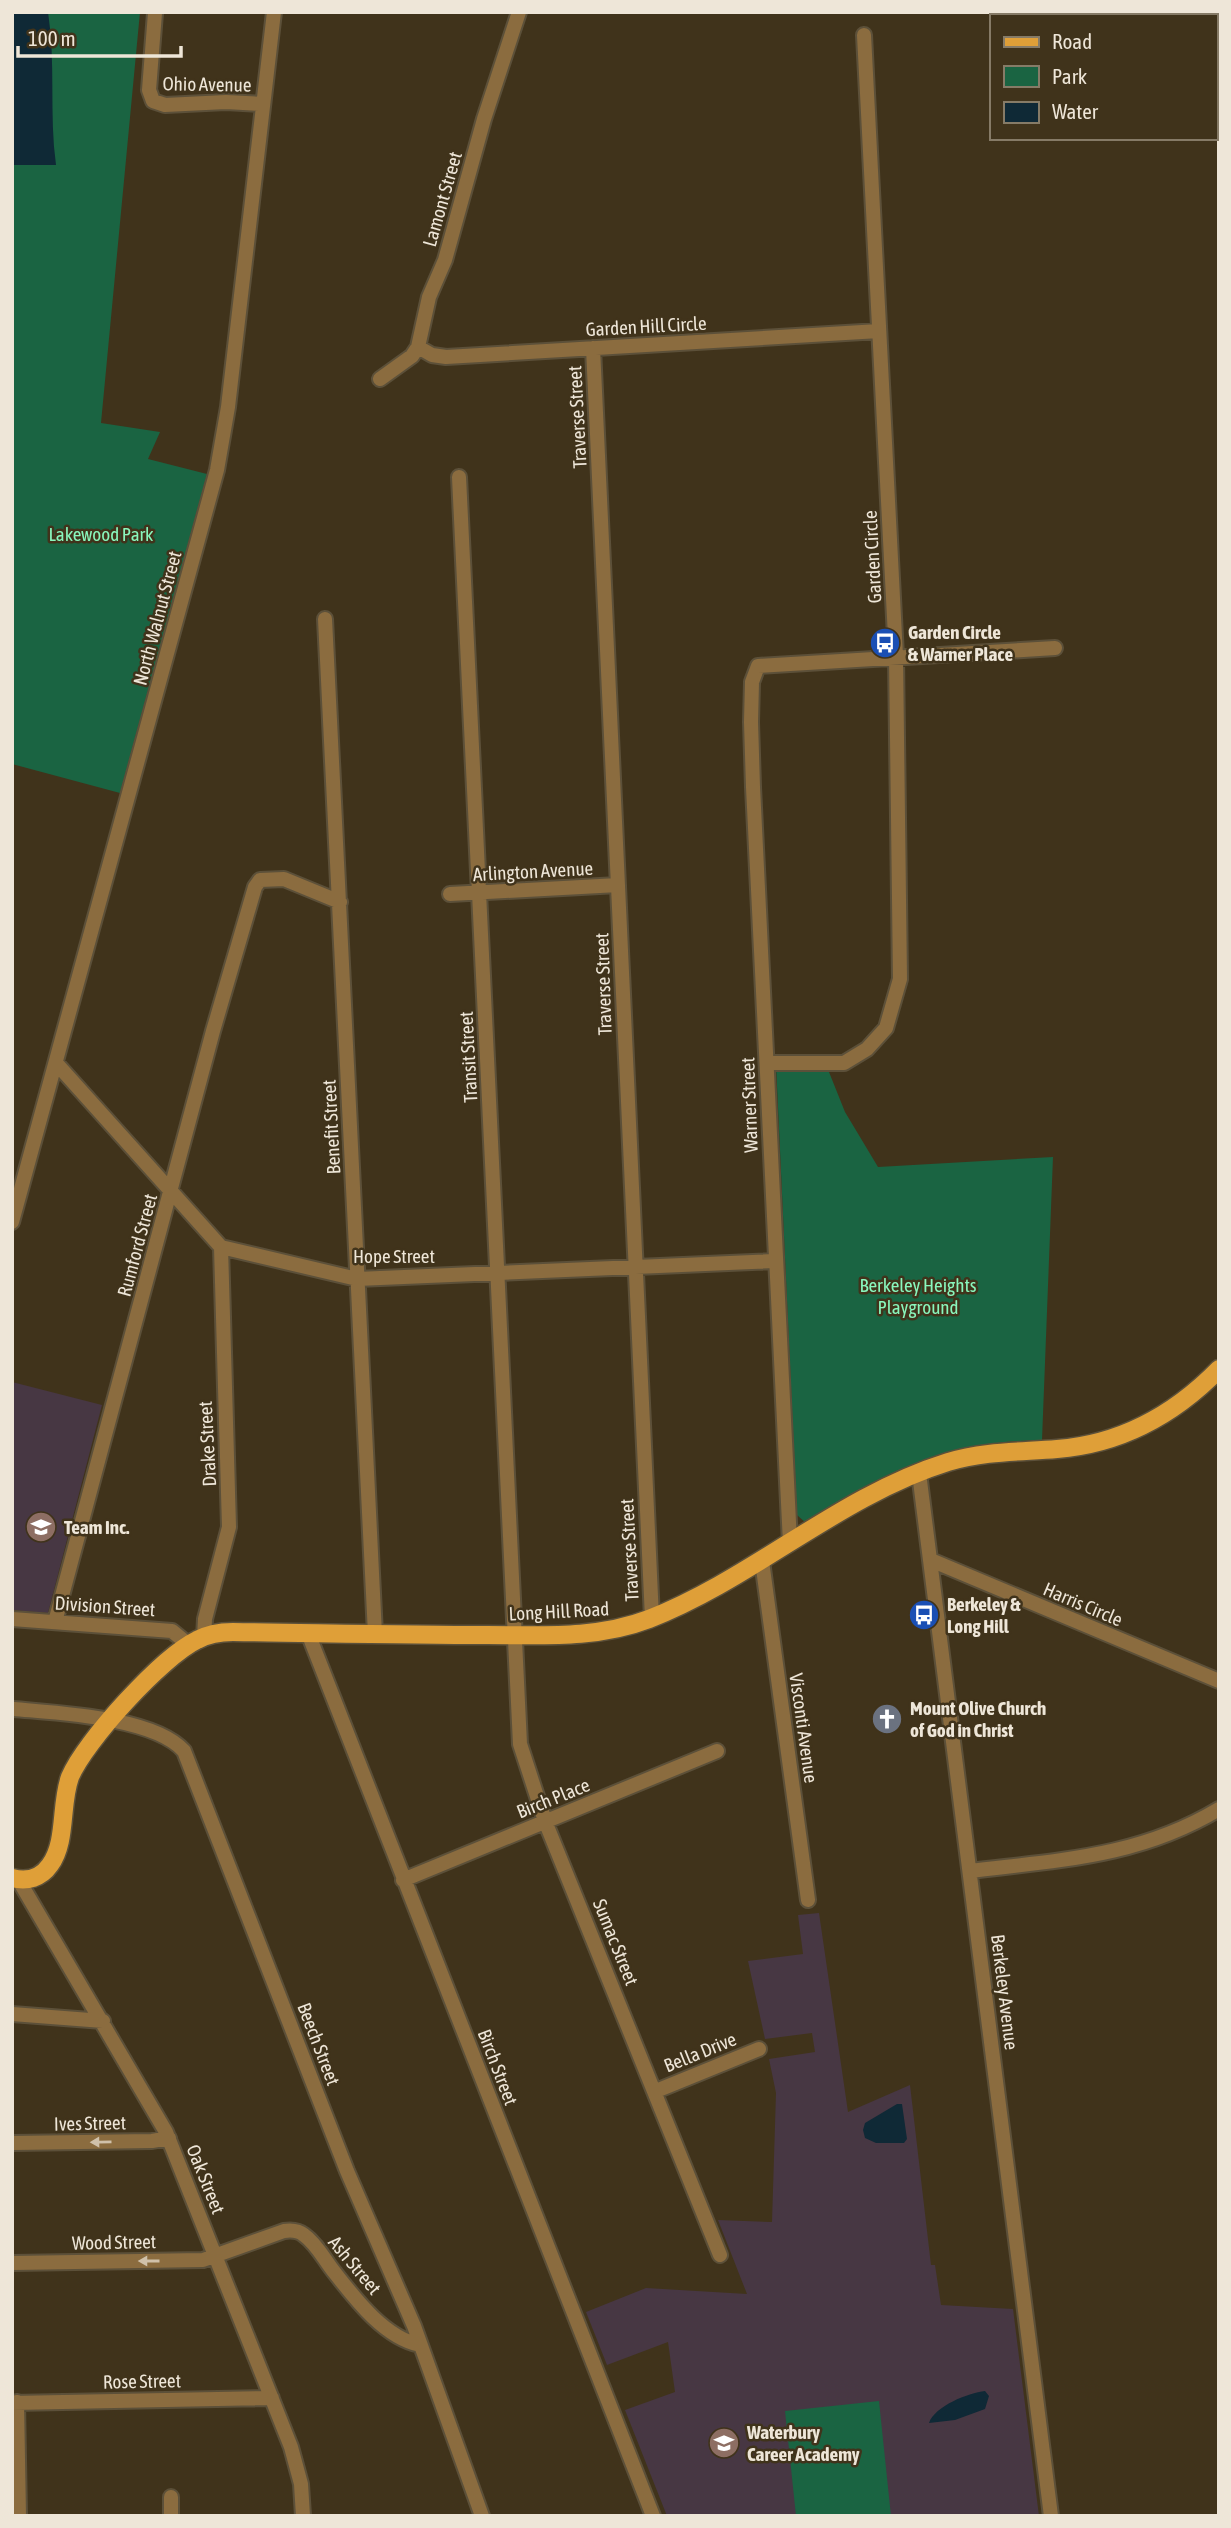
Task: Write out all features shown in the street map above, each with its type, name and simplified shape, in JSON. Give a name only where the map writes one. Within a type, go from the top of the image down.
[{"type":"main road","name":"Long Hill Road","points":[[197,1641],[233,1632],[514,1635],[599,1632],[652,1618],[762,1561],[867,1497],[919,1473],[972,1456],[1070,1448],[1124,1434],[1180,1404],[1219,1369]]},
{"type":"main road","points":[[15,1879],[39,1876],[52,1862],[69,1779],[86,1749],[111,1720],[197,1641]]},
{"type":"street","name":"North Walnut Street","points":[[12,1222],[217,470],[228,407],[274,12]]},
{"type":"street","name":"Lamont Street","points":[[418,347],[429,297],[445,260],[519,12]]},
{"type":"street","name":"Ohio Avenue","points":[[155,13],[149,90],[151,100],[165,105],[216,102],[263,104]]},
{"type":"street","name":"Garden Circle","points":[[766,1063],[844,1063],[867,1048],[886,1028],[900,970],[895,656],[864,35]]},
{"type":"street","name":"Garden Hill Circle","points":[[418,347],[440,357],[879,331]]},
{"type":"street","points":[[380,379],[418,347]]},
{"type":"street","name":"Traverse Street","points":[[593,348],[652,1618]]},
{"type":"street","name":"Transit Street","points":[[459,477],[514,1635]]},
{"type":"street","name":"Benefit Street","points":[[325,619],[375,1634]]},
{"type":"street","points":[[895,656],[1055,648]]},
{"type":"street","name":"Warner Street","points":[[790,1543],[766,1063],[751,722],[752,682],[758,666],[895,656]]},
{"type":"street","name":"Rumford Street","points":[[55,1622],[213,1031],[255,887],[261,880],[284,879],[340,902]]},
{"type":"street","name":"Arlington Avenue","points":[[450,894],[618,885]]},
{"type":"street","points":[[56,1063],[221,1247]]},
{"type":"street","name":"Hope Street","points":[[221,1247],[357,1279],[775,1261]]},
{"type":"street","name":"Drake Street","points":[[197,1641],[229,1527],[221,1247]]},
{"type":"street","name":"Berkeley Avenue","points":[[919,1473],[933,1561],[1051,2516]]},
{"type":"street","name":"Visconti Avenue","points":[[762,1561],[808,1900]]},
{"type":"street","name":"Harris Circle","points":[[933,1561],[1219,1681]]},
{"type":"street","name":"Division Street","points":[[12,1619],[172,1630],[197,1641]]},
{"type":"street","name":"Birch Street","points":[[308,1633],[653,2516]]},
{"type":"street","name":"Sumac Street","points":[[514,1635],[520,1744],[545,1821],[720,2255]]},
{"type":"street","name":"Beech Street","points":[[14,1709],[111,1720],[170,1741],[187,1757],[347,2171],[420,2345],[482,2516]]},
{"type":"street","name":"Birch Place","points":[[403,1880],[717,1751]]},
{"type":"street","points":[[970,1871],[1109,1854],[1173,1832],[1219,1809]]},
{"type":"street","name":"Oak Street","points":[[15,1879],[103,2021],[169,2138],[297,2467],[303,2516]]},
{"type":"street","points":[[12,2014],[103,2021]]},
{"type":"street","name":"Bella Drive","points":[[656,2091],[759,2049]]},
{"type":"street","name":"Ives Street","points":[[12,2143],[152,2141],[169,2138]]},
{"type":"street","name":"Ash Street","points":[[217,2258],[284,2231],[297,2231],[309,2239],[344,2284],[386,2328],[405,2341],[420,2345]]},
{"type":"street","name":"Wood Street","points":[[12,2263],[197,2261],[217,2258]]},
{"type":"street","name":"Rose Street","points":[[15,2402],[272,2398]]},
{"type":"street","points":[[15,2402],[19,2516]]},
{"type":"street","points":[[171,2516],[172,2497]]},
{"type":"shaded area","name":"Team Inc.","points":[[12,1382],[102,1405],[48,1613],[12,1610]]},
{"type":"shaded area","points":[[819,1913],[848,2112],[910,2085],[931,2265],[935,2265],[941,2305],[1013,2309],[1039,2516],[667,2516],[625,2410],[675,2392],[668,2342],[607,2365],[586,2312],[646,2288],[747,2294],[718,2220],[772,2222],[776,2093],[769,2059],[815,2052],[812,2033],[765,2039],[748,1961],[803,1954],[798,1915]]},
{"type":"green space","name":"Lakewood Park","points":[[12,12],[140,12],[101,423],[160,432],[148,459],[207,474],[120,793],[12,764]]},
{"type":"green space","name":"Berkeley Heights Playground","points":[[825,1062],[845,1112],[878,1167],[1053,1157],[1042,1440],[995,1443],[930,1459],[888,1476],[806,1523],[797,1515],[776,1064]]},
{"type":"green space","points":[[879,2401],[891,2516],[796,2516],[785,2411]]},
{"type":"water","points":[[12,12],[48,12],[56,165],[12,165]]},
{"type":"water","points":[[897,2104],[902,2104],[907,2139],[904,2143],[876,2143],[865,2138],[865,2123]]},
{"type":"water","points":[[985,2391],[989,2396],[985,2409],[955,2420],[929,2423],[945,2406],[970,2394]]},
{"type":"place","name":"Garden Circle & Warner Place","points":[[885,643]]},
{"type":"place","name":"Team Inc.","points":[[41,1527]]},
{"type":"place","name":"Berkeley & Long Hill","points":[[924,1615]]},
{"type":"place","name":"Mount Olive Church of God in Christ","points":[[887,1719]]},
{"type":"place","name":"Waterbury Career Academy","points":[[724,2443]]}]
